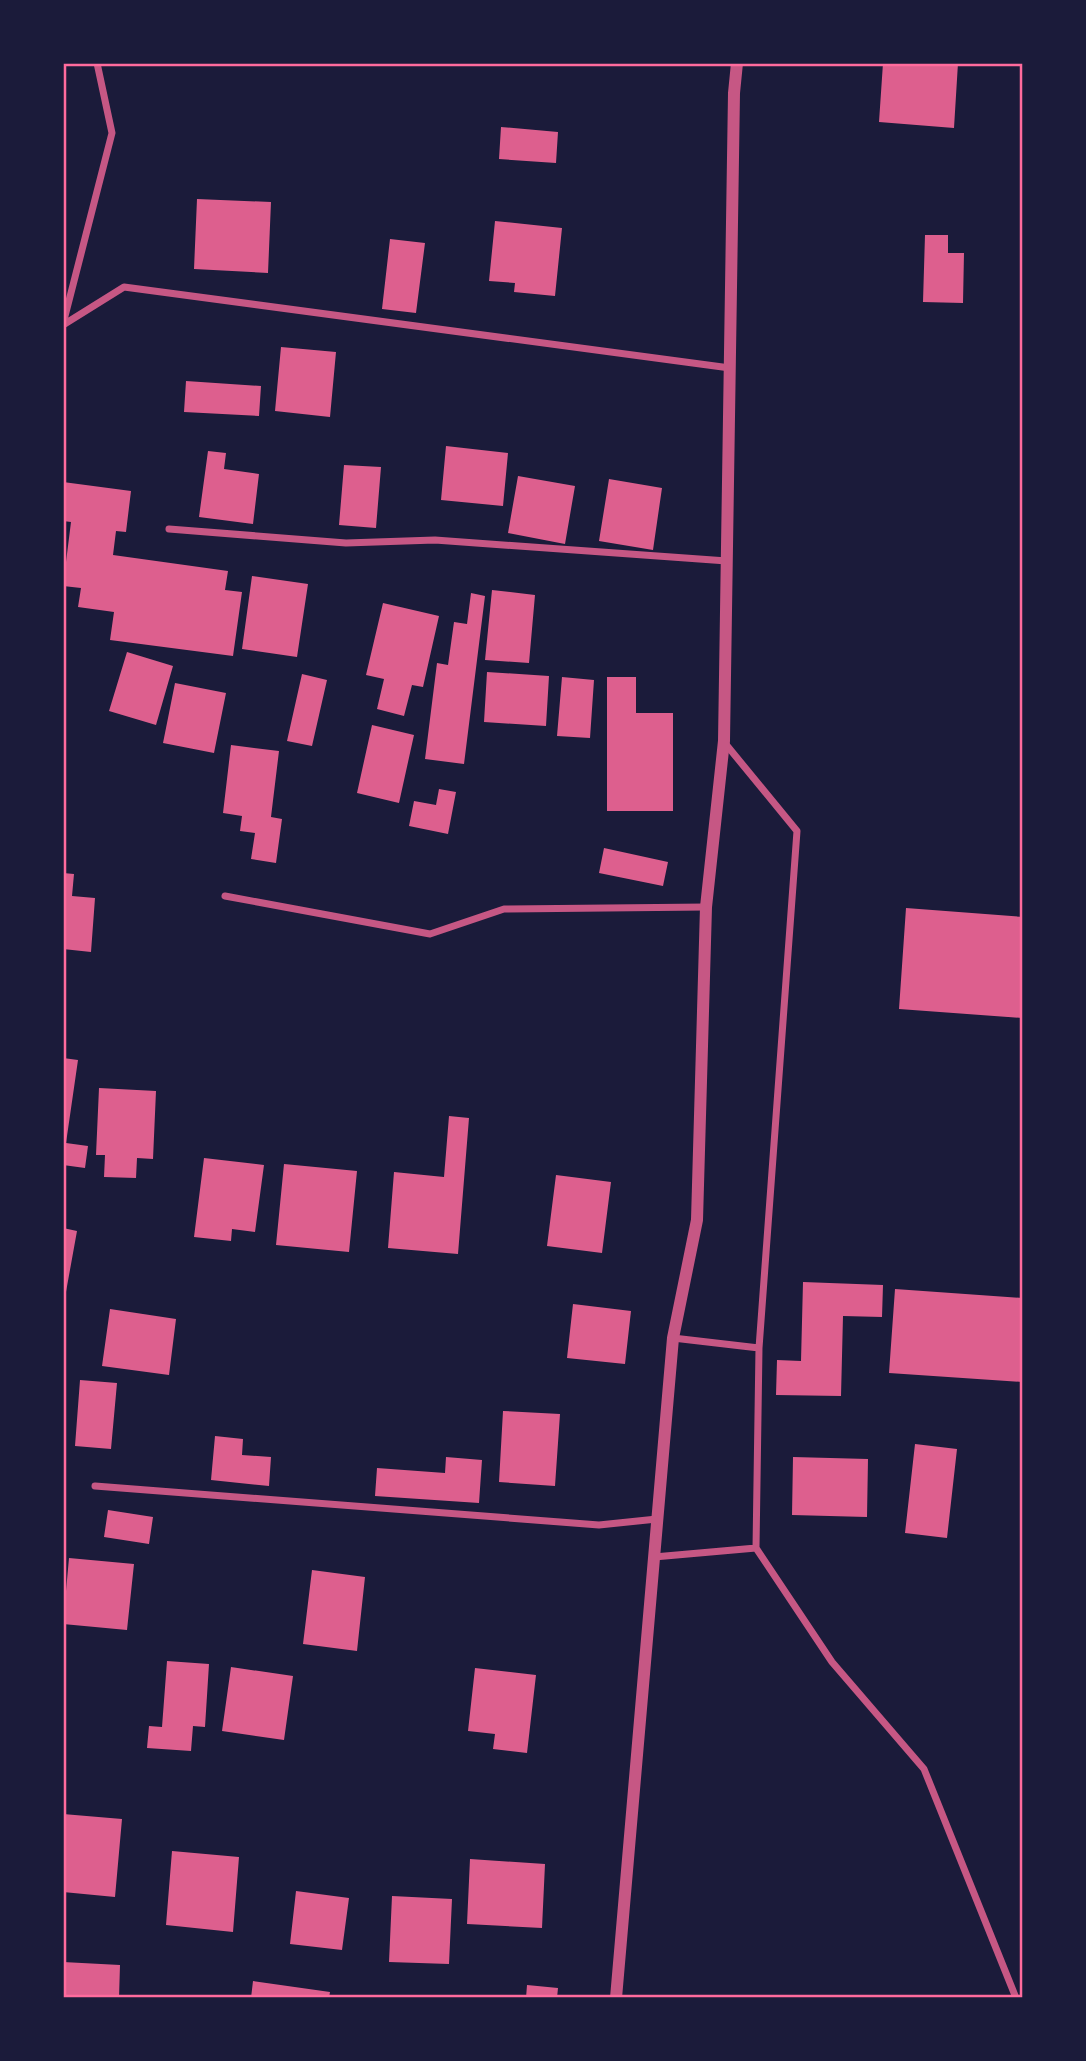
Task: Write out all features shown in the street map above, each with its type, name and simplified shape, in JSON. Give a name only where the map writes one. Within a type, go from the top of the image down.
[{"type":"street","points":[[63,325],[112,133],[97,63]]},
{"type":"street","points":[[616,1998],[673,1338],[697,1220],[706,907],[724,741],[734,93],[737,63]]},
{"type":"street","points":[[63,325],[124,286],[730,368]]},
{"type":"street","points":[[169,528],[346,543],[435,540],[727,562]]},
{"type":"street","points":[[724,741],[797,831],[759,1348],[756,1548],[832,1662],[924,1769],[1016,1998]]},
{"type":"street","points":[[225,896],[430,934],[504,909],[706,907]]},
{"type":"street","points":[[673,1338],[759,1348]]},
{"type":"street","points":[[95,1486],[599,1525],[657,1519]]},
{"type":"street","points":[[654,1557],[756,1548]]},
{"type":"building","points":[[883,63],[958,63],[954,128],[879,122]]},
{"type":"building","points":[[501,127],[558,132],[556,163],[499,159]]},
{"type":"building","points":[[197,199],[271,202],[268,273],[194,269]]},
{"type":"building","points":[[495,221],[562,228],[555,296],[514,292],[515,283],[489,281]]},
{"type":"building","points":[[925,235],[948,235],[948,253],[964,253],[963,303],[923,302]]},
{"type":"building","points":[[390,239],[425,243],[416,313],[382,309]]},
{"type":"building","points":[[281,347],[336,352],[330,417],[275,411]]},
{"type":"building","points":[[186,381],[261,386],[259,416],[184,412]]},
{"type":"building","points":[[446,446],[508,453],[503,506],[441,500]]},
{"type":"building","points":[[208,451],[226,453],[224,469],[259,474],[253,524],[199,517]]},
{"type":"building","points":[[344,465],[381,467],[376,528],[339,525]]},
{"type":"building","points":[[518,476],[575,486],[565,544],[508,533]]},
{"type":"building","points":[[609,479],[662,488],[653,550],[599,541]]},
{"type":"building","points":[[63,482],[131,491],[126,532],[116,531],[113,555],[228,571],[225,590],[242,592],[233,656],[110,640],[114,612],[78,607],[81,588],[63,586],[71,522],[63,521]]},
{"type":"building","points":[[252,576],[308,584],[297,657],[242,649]]},
{"type":"building","points":[[492,590],[535,595],[529,663],[485,660]]},
{"type":"building","points":[[471,593],[485,596],[464,764],[425,759],[437,663],[448,665],[454,622],[467,624]]},
{"type":"building","points":[[383,603],[439,616],[423,687],[412,685],[404,716],[377,709],[384,679],[366,675]]},
{"type":"building","points":[[127,652],[173,666],[156,725],[109,711]]},
{"type":"building","points":[[487,672],[549,676],[546,726],[484,722]]},
{"type":"building","points":[[302,674],[327,680],[312,746],[287,741]]},
{"type":"building","points":[[562,677],[594,680],[590,738],[557,736]]},
{"type":"building","points":[[607,677],[636,677],[636,713],[673,713],[673,811],[607,811]]},
{"type":"building","points":[[175,683],[226,693],[214,753],[163,743]]},
{"type":"building","points":[[372,725],[414,735],[399,803],[357,793]]},
{"type":"building","points":[[231,745],[279,751],[271,817],[282,819],[276,863],[251,859],[255,833],[240,831],[242,816],[223,813]]},
{"type":"building","points":[[439,789],[456,792],[448,834],[409,826],[414,801],[436,805]]},
{"type":"building","points":[[604,848],[668,862],[663,886],[599,873]]},
{"type":"building","points":[[63,873],[74,874],[72,896],[95,898],[91,952],[63,949]]},
{"type":"building","points":[[906,908],[1023,917],[1023,1018],[899,1009]]},
{"type":"building","points":[[63,1058],[78,1060],[66,1143],[88,1146],[85,1168],[63,1165]]},
{"type":"building","points":[[99,1088],[156,1091],[153,1159],[137,1158],[136,1178],[104,1177],[105,1155],[96,1155]]},
{"type":"building","points":[[449,1116],[469,1118],[458,1254],[388,1248],[394,1172],[444,1177]]},
{"type":"building","points":[[204,1158],[264,1165],[255,1232],[232,1229],[231,1241],[194,1237]]},
{"type":"building","points":[[284,1164],[357,1171],[349,1252],[276,1245]]},
{"type":"building","points":[[556,1175],[611,1182],[602,1253],[547,1246]]},
{"type":"building","points":[[63,1228],[77,1231],[64,1303],[63,1303]]},
{"type":"building","points":[[803,1282],[883,1285],[882,1317],[843,1316],[841,1396],[776,1395],[777,1360],[801,1361]]},
{"type":"building","points":[[895,1289],[1023,1298],[1023,1382],[889,1373]]},
{"type":"building","points":[[573,1304],[631,1311],[625,1364],[567,1358]]},
{"type":"building","points":[[110,1309],[176,1319],[169,1375],[102,1366]]},
{"type":"building","points":[[80,1380],[117,1383],[111,1449],[75,1446]]},
{"type":"building","points":[[503,1411],[560,1414],[555,1486],[499,1482]]},
{"type":"building","points":[[215,1436],[243,1439],[242,1455],[271,1457],[269,1486],[211,1480]]},
{"type":"building","points":[[915,1444],[957,1449],[947,1538],[905,1533]]},
{"type":"building","points":[[446,1457],[482,1460],[479,1503],[375,1496],[377,1468],[445,1473]]},
{"type":"building","points":[[793,1457],[868,1459],[867,1517],[792,1515]]},
{"type":"building","points":[[108,1510],[153,1517],[149,1544],[104,1537]]},
{"type":"building","points":[[69,1558],[134,1564],[127,1630],[63,1624]]},
{"type":"building","points":[[312,1570],[365,1577],[357,1651],[303,1644]]},
{"type":"building","points":[[167,1661],[209,1664],[205,1727],[193,1726],[191,1751],[147,1748],[149,1726],[162,1727]]},
{"type":"building","points":[[231,1667],[293,1676],[284,1740],[222,1731]]},
{"type":"building","points":[[475,1668],[536,1675],[527,1753],[493,1749],[495,1734],[468,1731]]},
{"type":"building","points":[[63,1814],[122,1819],[115,1897],[63,1892]]},
{"type":"building","points":[[172,1851],[239,1857],[233,1932],[166,1925]]},
{"type":"building","points":[[470,1859],[545,1864],[542,1928],[467,1924]]},
{"type":"building","points":[[296,1891],[349,1898],[342,1950],[290,1944]]},
{"type":"building","points":[[392,1896],[452,1899],[449,1964],[389,1962]]},
{"type":"building","points":[[63,1962],[120,1965],[119,1998],[63,1998]]},
{"type":"building","points":[[253,1981],[330,1992],[329,1998],[251,1998]]},
{"type":"building","points":[[527,1985],[558,1988],[557,1998],[526,1998]]}]
